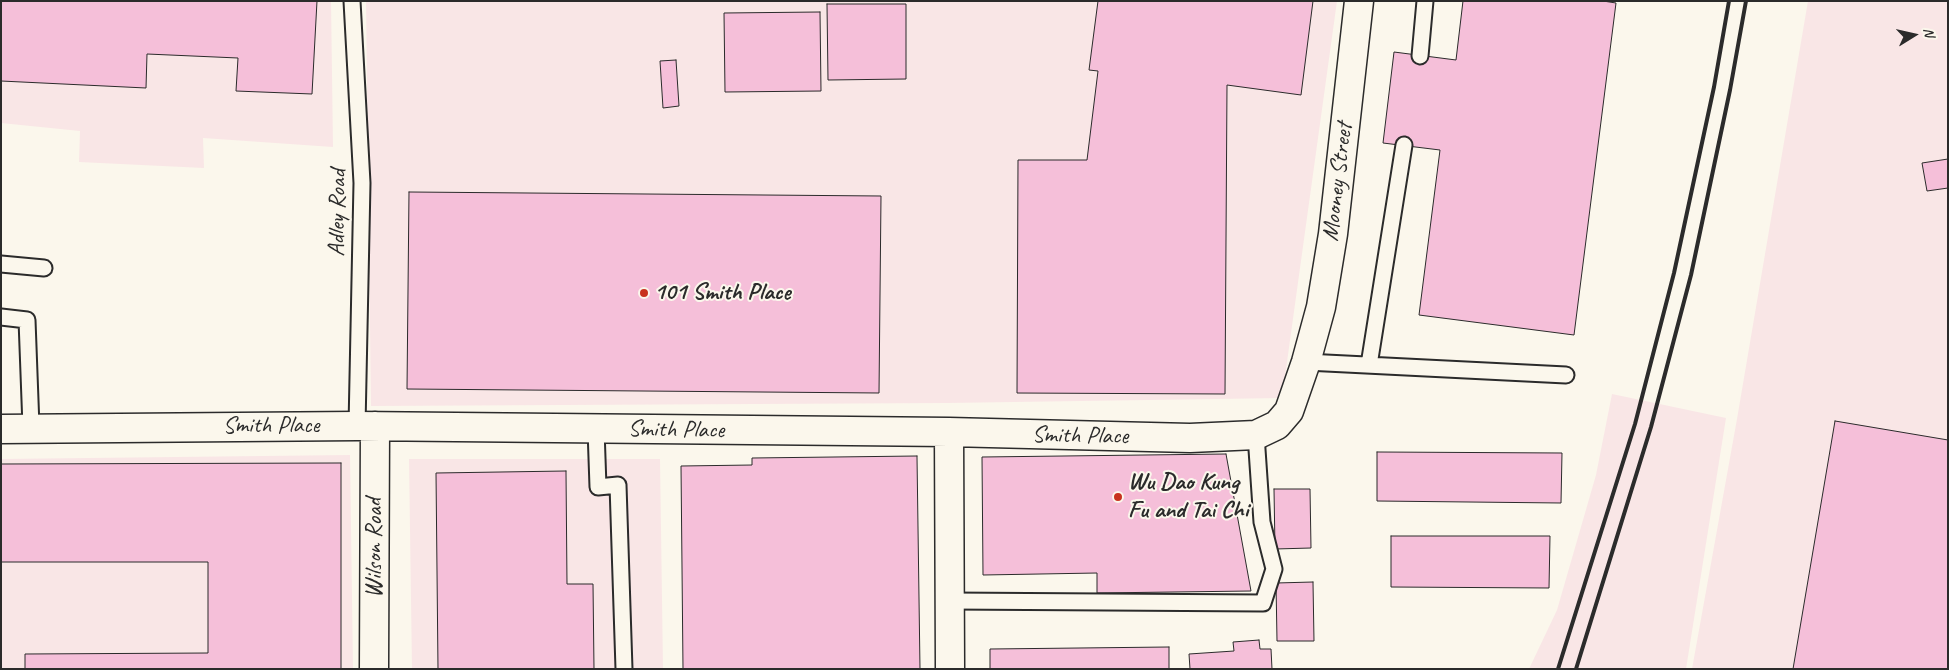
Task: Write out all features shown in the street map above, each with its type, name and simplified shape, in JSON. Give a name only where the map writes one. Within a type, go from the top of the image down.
[{"type":"street","name":"Mooney Street","points":[[1306,362],[1320,307],[1333,234],[1359,1]]},
{"type":"street","name":"Smith Place","points":[[1,429],[31,427],[366,426],[949,432],[1190,438],[1256,434],[1277,425],[1289,411],[1306,362]]},
{"type":"street","name":"Wilson Road","points":[[366,426],[374,669]]},
{"type":"street","points":[[949,432],[950,669]]},
{"type":"lane","name":"Adley Road","points":[[352,1],[362,184],[366,426]]},
{"type":"lane","points":[[1420,56],[1425,1]]},
{"type":"lane","points":[[1369,365],[1404,146]]},
{"type":"lane","points":[[1,264],[44,268]]},
{"type":"lane","points":[[1,317],[27,320],[31,427]]},
{"type":"lane","points":[[1306,362],[1566,375]]},
{"type":"lane","points":[[596,429],[598,486],[618,485],[624,669]]},
{"type":"lane","points":[[949,602],[1263,603],[1274,569],[1262,522],[1256,434]]},
{"type":"shaded area","points":[[1,1],[331,1],[333,147],[203,138],[204,168],[79,162],[80,131],[1,123]]},
{"type":"shaded area","points":[[366,1],[1337,1],[1282,398],[947,403],[371,406]]},
{"type":"shaded area","points":[[1808,1],[1948,1],[1948,669],[1692,669],[1737,419]]},
{"type":"shaded area","points":[[1612,394],[1726,418],[1686,669],[1529,669],[1557,610],[1596,475]]},
{"type":"shaded area","points":[[350,455],[353,669],[1,669],[1,459]]},
{"type":"shaded area","points":[[409,459],[660,459],[663,669],[412,669]]},
{"type":"building","points":[[1,1],[317,1],[312,94],[236,91],[238,58],[147,54],[146,88],[1,81]]},
{"type":"building","points":[[1098,1],[1313,1],[1301,95],[1227,85],[1225,394],[1017,393],[1018,160],[1087,160],[1098,71],[1089,70]]},
{"type":"building","points":[[1463,1],[1603,1],[1616,3],[1574,335],[1419,315],[1440,150],[1383,143],[1394,52],[1456,60]]},
{"type":"building","points":[[827,4],[906,4],[906,79],[828,80]]},
{"type":"building","points":[[820,12],[821,91],[725,92],[724,13]]},
{"type":"building","points":[[676,60],[679,106],[663,108],[660,61]]},
{"type":"building","points":[[1948,159],[1948,188],[1927,191],[1922,163]]},
{"type":"building","name":"101 Smith Place","points":[[409,192],[881,196],[879,393],[407,389]]},
{"type":"building","points":[[1835,421],[1948,440],[1948,669],[1793,669]]},
{"type":"building","points":[[1377,452],[1562,453],[1561,503],[1377,501]]},
{"type":"building","points":[[1226,454],[1251,591],[1097,593],[1097,573],[983,575],[982,457]]},
{"type":"building","points":[[917,456],[920,669],[683,669],[681,466],[752,465],[752,458]]},
{"type":"building","points":[[341,463],[341,669],[25,669],[25,654],[208,653],[208,562],[1,562],[1,464]]},
{"type":"building","points":[[566,471],[567,584],[593,584],[594,669],[438,669],[436,473]]},
{"type":"building","points":[[1274,489],[1310,489],[1311,548],[1275,549]]},
{"type":"building","points":[[1391,536],[1550,536],[1549,588],[1391,587]]},
{"type":"building","points":[[1313,582],[1314,641],[1277,641],[1276,583]]},
{"type":"building","points":[[1259,640],[1260,649],[1271,649],[1272,669],[1190,669],[1189,654],[1234,651],[1233,642]]},
{"type":"building","points":[[1169,647],[1169,669],[990,669],[990,649]]},
{"type":"railway","points":[[1558,669],[1635,424],[1674,273],[1714,87],[1729,1]]},
{"type":"railway","points":[[1576,669],[1651,427],[1691,275],[1730,90],[1746,1]]},
{"type":"place","name":"101 Smith Place","points":[[644,293]]},
{"type":"place","name":"Wu Dao Kung Fu and Tai Chi","points":[[1118,497]]}]
